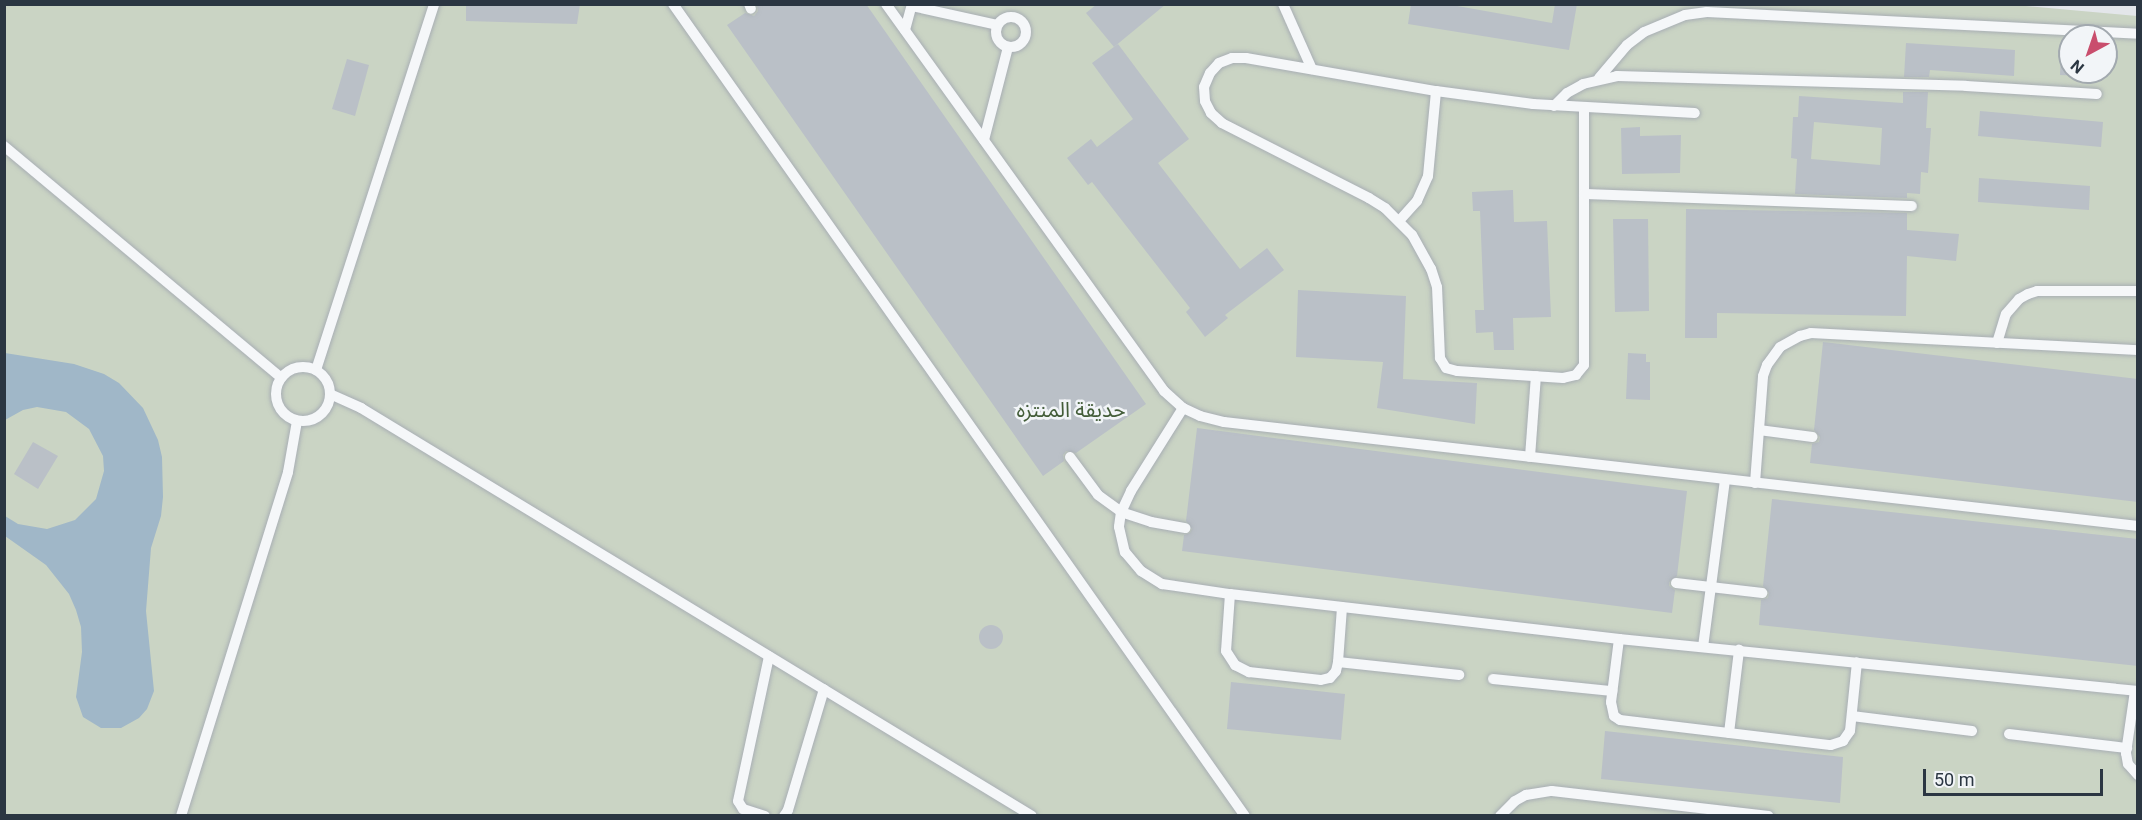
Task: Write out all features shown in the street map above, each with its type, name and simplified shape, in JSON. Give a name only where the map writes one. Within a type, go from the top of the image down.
[{"type":"lane","points":[[316,370],[434,4]]},
{"type":"lane","points":[[673,4],[1245,816]]},
{"type":"lane","points":[[886,4],[1164,391],[1183,408],[1200,416],[1224,422],[2138,525]]},
{"type":"lane","points":[[1283,4],[1312,69]]},
{"type":"lane","points":[[905,30],[912,5],[997,25]]},
{"type":"lane","points":[[1599,78],[1627,45],[1644,32],[1685,15],[1707,12],[2138,34]]},
{"type":"lane","points":[[1015,17],[1025,26],[1026,32],[1021,44],[1008,47],[998,39],[997,25],[1002,20],[1015,17]]},
{"type":"lane","points":[[984,140],[1008,47]]},
{"type":"lane","points":[[1584,108],[1584,365],[1576,375],[1570,378],[1457,371],[1446,368],[1440,358],[1437,287],[1423,252],[1399,221],[1369,198],[1222,123],[1211,113],[1205,100],[1204,87],[1209,73],[1219,63],[1232,58],[1312,69],[1436,92],[1554,106],[1695,113]]},
{"type":"lane","points":[[1554,106],[1567,93],[1599,78],[1676,76],[1966,86],[2097,94]]},
{"type":"lane","points":[[1399,221],[1417,201],[1428,176],[1436,92]]},
{"type":"lane","points":[[4,146],[281,378]]},
{"type":"lane","points":[[1584,194],[1912,206]]},
{"type":"lane","points":[[1997,343],[2006,314],[2019,299],[2028,294],[2037,291],[2138,291]]},
{"type":"lane","points":[[1755,483],[1763,376],[1767,365],[1780,347],[1800,336],[1811,333],[2138,350]]},
{"type":"lane","points":[[301,367],[316,370],[327,380],[329,402],[320,415],[313,420],[297,421],[283,413],[276,400],[277,384],[286,372],[301,367]]},
{"type":"lane","points":[[1530,457],[1536,376]]},
{"type":"lane","points":[[330,394],[361,408],[1032,816]]},
{"type":"lane","points":[[1183,408],[1131,491],[1121,512],[1121,539],[1132,562],[1156,581],[1174,587],[1619,639],[2136,691],[2127,748],[2128,764],[2138,775]]},
{"type":"lane","points":[[182,816],[288,472],[297,421]]},
{"type":"lane","points":[[1759,430],[1813,437]]},
{"type":"lane","points":[[1070,457],[1098,495],[1121,512],[1151,522],[1185,528]]},
{"type":"lane","points":[[1703,647],[1725,479]]},
{"type":"lane","points":[[1676,583],[1762,594]]},
{"type":"lane","points":[[1230,594],[1226,651],[1230,659],[1241,669],[1326,680],[1334,675],[1338,662],[1342,607]]},
{"type":"lane","points":[[1619,639],[1612,691],[1612,710],[1620,720],[1838,744],[1848,736],[1857,662]]},
{"type":"lane","points":[[1729,733],[1739,650]]},
{"type":"lane","points":[[765,816],[743,809],[738,801],[769,656]]},
{"type":"lane","points":[[1338,662],[1459,675]]},
{"type":"lane","points":[[1493,679],[1612,691]]},
{"type":"lane","points":[[784,816],[788,810],[824,689]]},
{"type":"lane","points":[[1852,716],[1972,731]]},
{"type":"lane","points":[[2009,734],[2127,748]]},
{"type":"lane","points":[[1500,816],[1515,801],[1526,795],[1545,791],[1769,816]]},
{"type":"green space","name":"حديقة المنتزه","points":[[2004,4],[2137,16],[2137,815],[5,816],[5,5]]},
{"type":"water","points":[[5,353],[74,364],[104,374],[119,383],[143,408],[158,440],[162,457],[163,497],[161,516],[151,548],[146,611],[154,691],[147,709],[139,718],[121,728],[101,728],[83,717],[76,697],[82,652],[81,627],[76,610],[69,594],[46,565],[5,536],[5,516],[18,524],[47,529],[75,520],[96,499],[104,471],[103,456],[89,429],[66,412],[37,407],[23,410],[5,420]]},
{"type":"building","points":[[466,4],[580,4],[577,24],[466,21]]},
{"type":"building","points":[[757,4],[866,4],[1146,404],[1076,453],[1066,451],[1063,455],[1064,461],[1043,476],[727,25],[745,13],[754,16],[758,11]]},
{"type":"building","points":[[1097,4],[1166,4],[1114,47],[1086,13]]},
{"type":"building","points":[[1411,4],[1446,4],[1552,23],[1555,4],[1577,4],[1569,50],[1408,24]]},
{"type":"building","points":[[1906,43],[2015,50],[2014,76],[1930,70],[1929,77],[1904,77]]},
{"type":"building","points":[[1118,44],[1189,139],[1158,163],[1240,269],[1267,248],[1284,270],[1225,315],[1228,318],[1205,337],[1186,312],[1190,308],[1092,182],[1088,185],[1067,158],[1091,139],[1097,147],[1133,119],[1092,63]]},
{"type":"building","points":[[347,59],[369,65],[355,116],[332,109]]},
{"type":"building","points":[[1903,92],[1928,92],[1926,128],[1931,128],[1928,173],[1921,172],[1920,194],[1907,193],[1907,198],[1795,194],[1797,159],[1791,158],[1793,117],[1798,117],[1799,96],[1903,103]],"holes":[[[1814,122],[1882,128],[1880,165],[1811,159]]]},
{"type":"building","points":[[1980,111],[2103,122],[2101,147],[1978,136]]},
{"type":"building","points":[[1640,127],[1640,136],[1681,135],[1680,173],[1622,174],[1621,128]]},
{"type":"building","points":[[1979,178],[2090,186],[2089,210],[1978,202]]},
{"type":"building","points":[[1513,190],[1514,222],[1547,221],[1551,317],[1513,318],[1514,350],[1494,350],[1493,332],[1476,333],[1475,310],[1484,310],[1480,211],[1473,211],[1472,192]]},
{"type":"building","points":[[1686,209],[1907,213],[1907,230],[1959,234],[1956,261],[1907,256],[1906,316],[1717,313],[1717,338],[1685,338]]},
{"type":"building","points":[[1613,219],[1648,219],[1649,311],[1615,312]]},
{"type":"building","points":[[1298,290],[1406,296],[1403,379],[1477,383],[1475,424],[1377,408],[1383,362],[1296,357]]},
{"type":"building","points":[[1823,342],[2138,379],[2138,502],[1810,463],[1812,444],[1819,442],[1820,437],[1814,430]]},
{"type":"building","points":[[1628,353],[1646,354],[1646,362],[1650,362],[1650,400],[1626,399]]},
{"type":"building","points":[[1197,428],[1687,491],[1677,576],[1669,582],[1669,586],[1675,590],[1672,613],[1182,551],[1184,535],[1190,533],[1192,529],[1186,521]]},
{"type":"building","points":[[33,442],[58,456],[38,489],[14,474]]},
{"type":"building","points":[[1772,499],[2138,539],[2138,666],[1759,625],[1761,600],[1768,598],[1769,593],[1763,586]]},
{"type":"building","points":[[991,625],[1000,628],[1003,637],[1000,646],[991,649],[982,646],[979,637],[982,628]]},
{"type":"building","points":[[1231,682],[1345,694],[1341,740],[1227,729]]},
{"type":"building","points":[[1605,731],[1843,757],[1840,803],[1601,779]]}]
